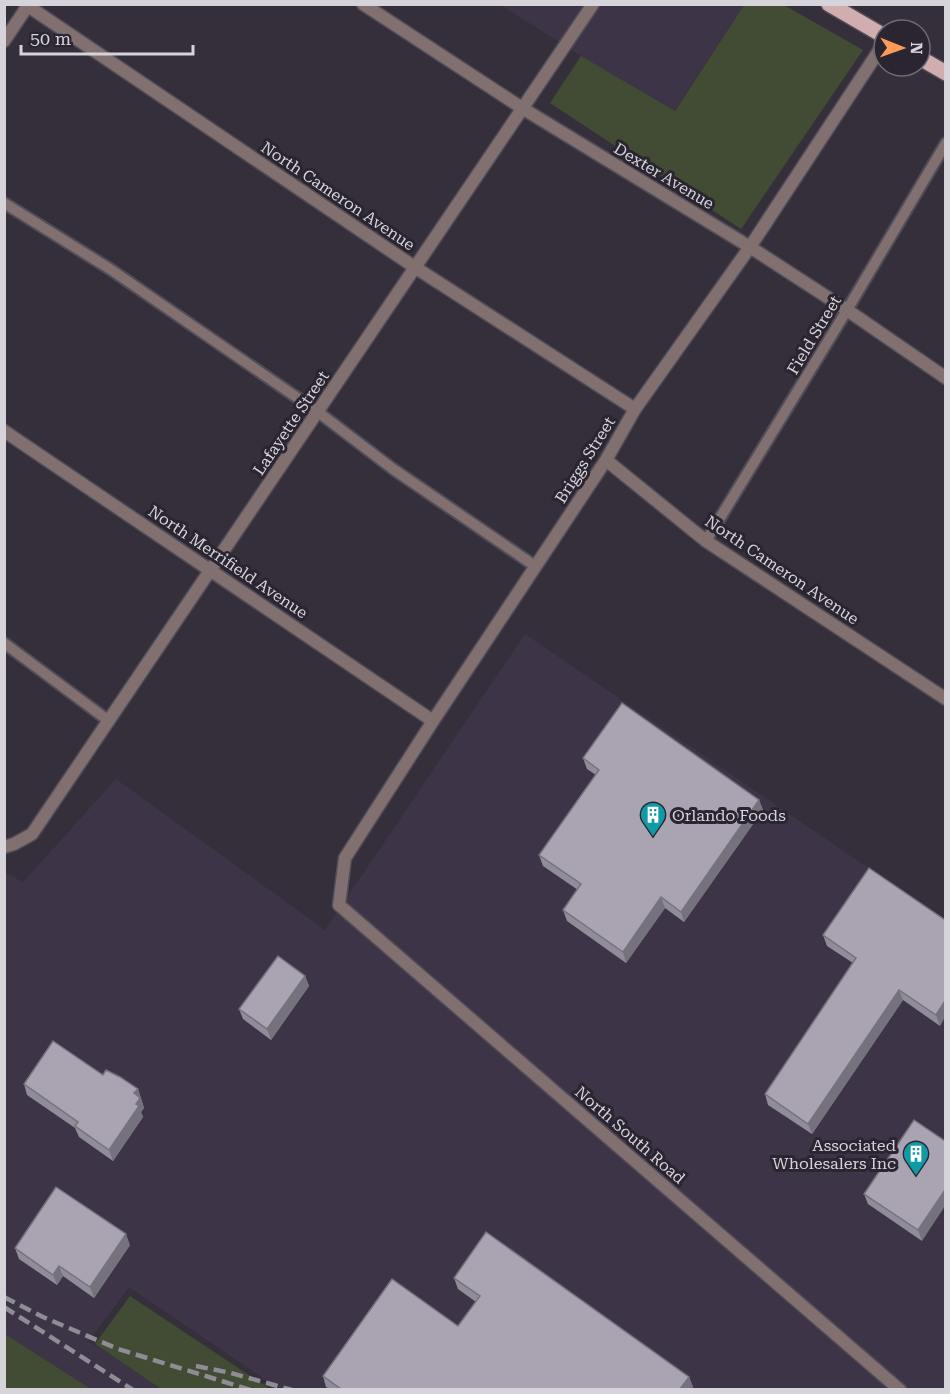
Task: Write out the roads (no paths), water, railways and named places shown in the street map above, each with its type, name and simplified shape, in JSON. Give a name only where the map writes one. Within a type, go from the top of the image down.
[{"type":"main road","points":[[829,4],[872,29]]},
{"type":"main road","points":[[932,65],[945,73]]},
{"type":"street","name":"Dexter Avenue","points":[[363,4],[522,108],[750,247],[945,378]]},
{"type":"street","name":"Lafayette Street","points":[[4,847],[32,834],[593,4]]},
{"type":"street","points":[[4,41],[27,5]]},
{"type":"street","name":"North Cameron Avenue","points":[[27,5],[416,268],[635,410]]},
{"type":"street","name":"Briggs Street","points":[[339,905],[345,858],[432,720],[606,460],[635,410],[750,247],[872,61]]},
{"type":"street","name":"North Merrifield Avenue","points":[[4,431],[432,720]]},
{"type":"street","name":"North Cameron Avenue","points":[[606,460],[706,541],[945,699]]},
{"type":"street","name":"North South Road","points":[[339,905],[900,1389]]},
{"type":"lane","name":"Field Street","points":[[706,541],[847,310],[945,143]]},
{"type":"lane","points":[[4,203],[110,269],[318,412],[393,469],[535,566]]},
{"type":"lane","points":[[4,643],[109,721]]},
{"type":"railway","points":[[4,1297],[43,1317],[118,1349],[251,1390]]},
{"type":"railway","points":[[4,1307],[133,1390]]},
{"type":"railway","points":[[196,1366],[292,1390]]},
{"type":"place","name":"Orlando Foods","points":[[653,838]]},
{"type":"place","name":"Associated Wholesalers Inc","points":[[916,1177]]}]
